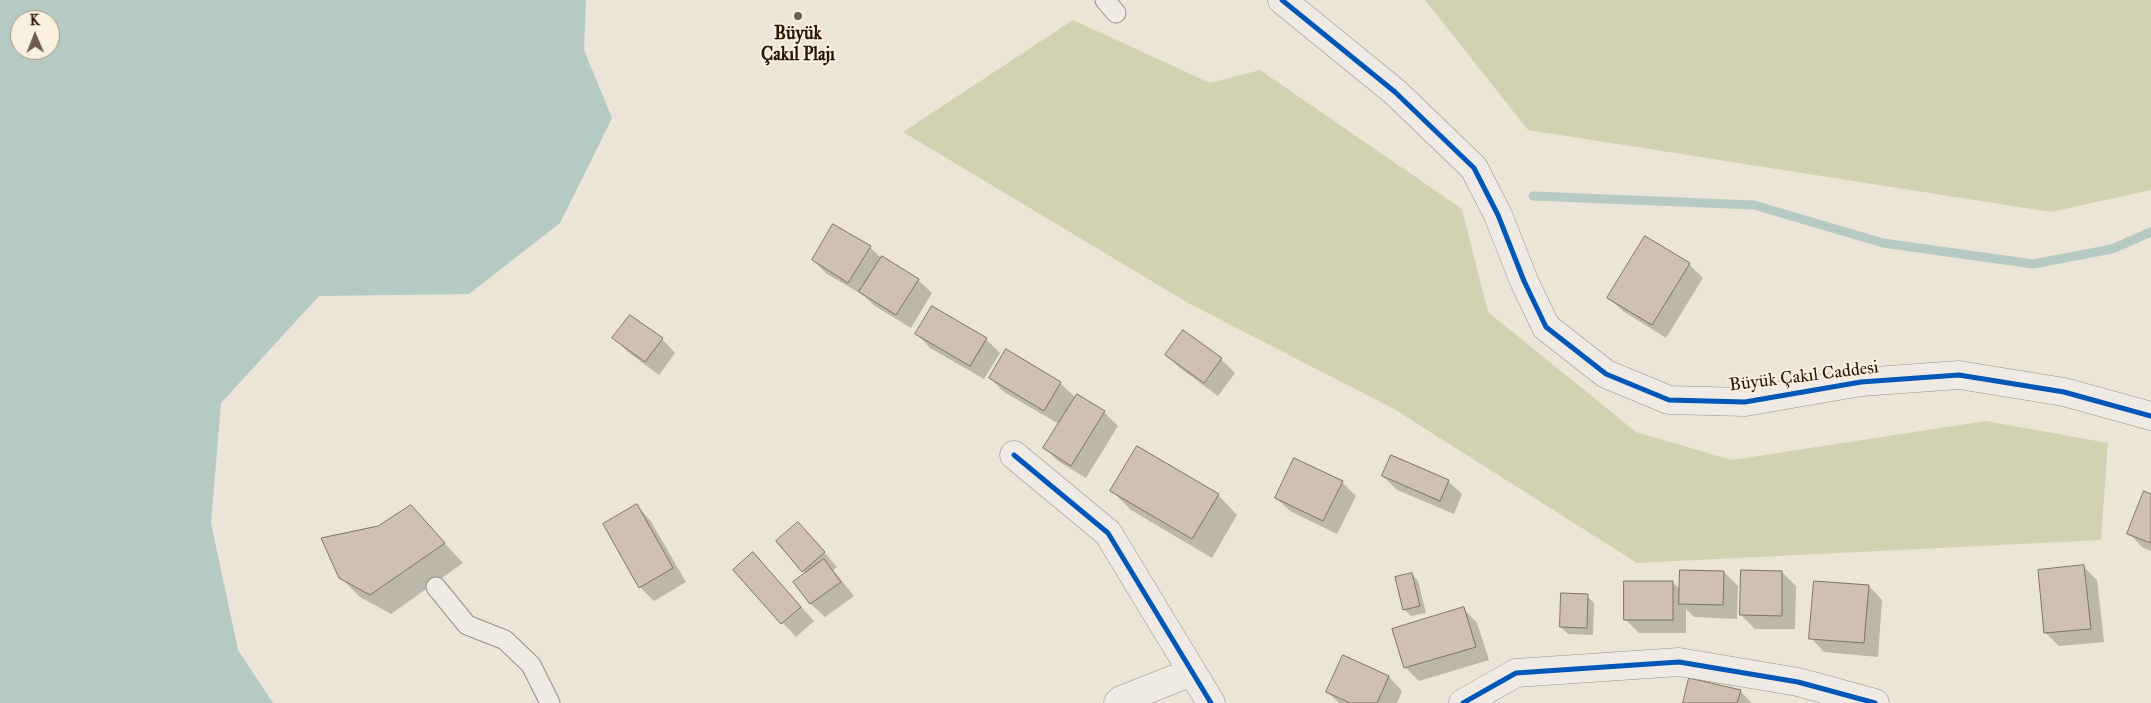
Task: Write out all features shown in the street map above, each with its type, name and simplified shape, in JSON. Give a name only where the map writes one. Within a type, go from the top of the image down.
[{"type":"street","name":"Büyük Çakıl Caddesi","points":[[1282,0],[1395,92],[1474,168],[1498,215],[1524,281],[1546,327],[1606,374],[1669,400],[1745,402],[1862,382],[1958,375],[2064,392],[2151,416]]},
{"type":"street","points":[[1014,455],[1108,533],[1212,703]]},
{"type":"street","points":[[1463,703],[1516,673],[1679,662],[1798,682],[1875,703]]},
{"type":"street","points":[[1118,703],[1121,700],[1192,672]]},
{"type":"street","points":[[1500,703],[1516,673]]},
{"type":"lane","points":[[436,587],[467,625],[505,640],[531,665],[550,703]]},
{"type":"green space","points":[[1425,0],[2151,0],[2151,190],[2051,212],[1528,130]]},
{"type":"green space","points":[[1073,20],[1210,83],[1260,70],[1462,209],[1488,312],[1636,432],[1732,460],[1986,421],[2108,443],[2101,540],[1637,563],[1394,409],[1190,304],[903,132]]},
{"type":"water","points":[[0,0],[586,0],[584,50],[612,118],[560,223],[469,294],[319,296],[221,403],[211,523],[238,650],[273,703],[0,703]]},
{"type":"building","points":[[833,224],[871,246],[848,283],[812,260]]},
{"type":"building","points":[[1645,236],[1690,263],[1652,325],[1607,298]]},
{"type":"building","points":[[882,256],[919,279],[896,315],[859,292]]},
{"type":"building","points":[[932,306],[987,338],[970,366],[915,334]]},
{"type":"building","points":[[630,315],[663,338],[645,362],[612,338]]},
{"type":"building","points":[[1183,330],[1222,358],[1204,383],[1165,355]]},
{"type":"building","points":[[1006,349],[1061,382],[1044,411],[989,378]]},
{"type":"building","points":[[1077,394],[1105,411],[1071,466],[1043,448]]},
{"type":"building","points":[[1137,446],[1219,494],[1192,539],[1110,491]]},
{"type":"building","points":[[1391,455],[1449,480],[1440,501],[1382,476]]},
{"type":"building","points":[[1294,458],[1343,481],[1323,521],[1275,498]]},
{"type":"building","points":[[2144,491],[2151,494],[2151,543],[2127,534]]},
{"type":"building","points":[[637,504],[673,568],[639,588],[603,524]]},
{"type":"building","points":[[411,505],[445,543],[370,595],[339,578],[321,538],[378,526]]},
{"type":"building","points":[[798,522],[825,552],[802,572],[776,541]]},
{"type":"building","points":[[753,552],[801,607],[781,624],[733,570]]},
{"type":"building","points":[[824,559],[841,582],[810,604],[793,582]]},
{"type":"building","points":[[2084,565],[2091,629],[2044,633],[2038,570]]},
{"type":"building","points":[[1680,570],[1724,571],[1723,605],[1679,604]]},
{"type":"building","points":[[1741,570],[1782,571],[1782,616],[1740,615]]},
{"type":"building","points":[[1412,573],[1420,606],[1403,610],[1395,577]]},
{"type":"building","points":[[1624,581],[1673,581],[1673,620],[1624,620]]},
{"type":"building","points":[[1814,581],[1869,585],[1864,643],[1809,639]]},
{"type":"building","points":[[1561,593],[1588,594],[1587,628],[1560,627]]},
{"type":"building","points":[[1464,607],[1476,647],[1404,668],[1392,629]]},
{"type":"building","points":[[1343,655],[1389,676],[1377,703],[1350,703],[1326,692]]},
{"type":"building","points":[[1689,678],[1741,690],[1737,703],[1683,703]]},
{"type":"waterway","points":[[1533,196],[1754,205],[1883,243],[2033,264],[2112,249],[2151,232]]},
{"type":"cycle path","points":[[1282,0],[1395,92],[1474,168],[1498,215],[1524,281],[1546,327],[1606,374],[1669,400],[1745,402],[1861,382],[1959,375],[2064,392],[2151,416]]},
{"type":"cycle path","points":[[1014,455],[1108,533],[1211,703]]},
{"type":"cycle path","points":[[1463,703],[1516,673],[1679,662],[1798,682],[1875,703]]},
{"type":"place","name":"Büyük Çakıl Plajı","points":[[798,16]]}]
